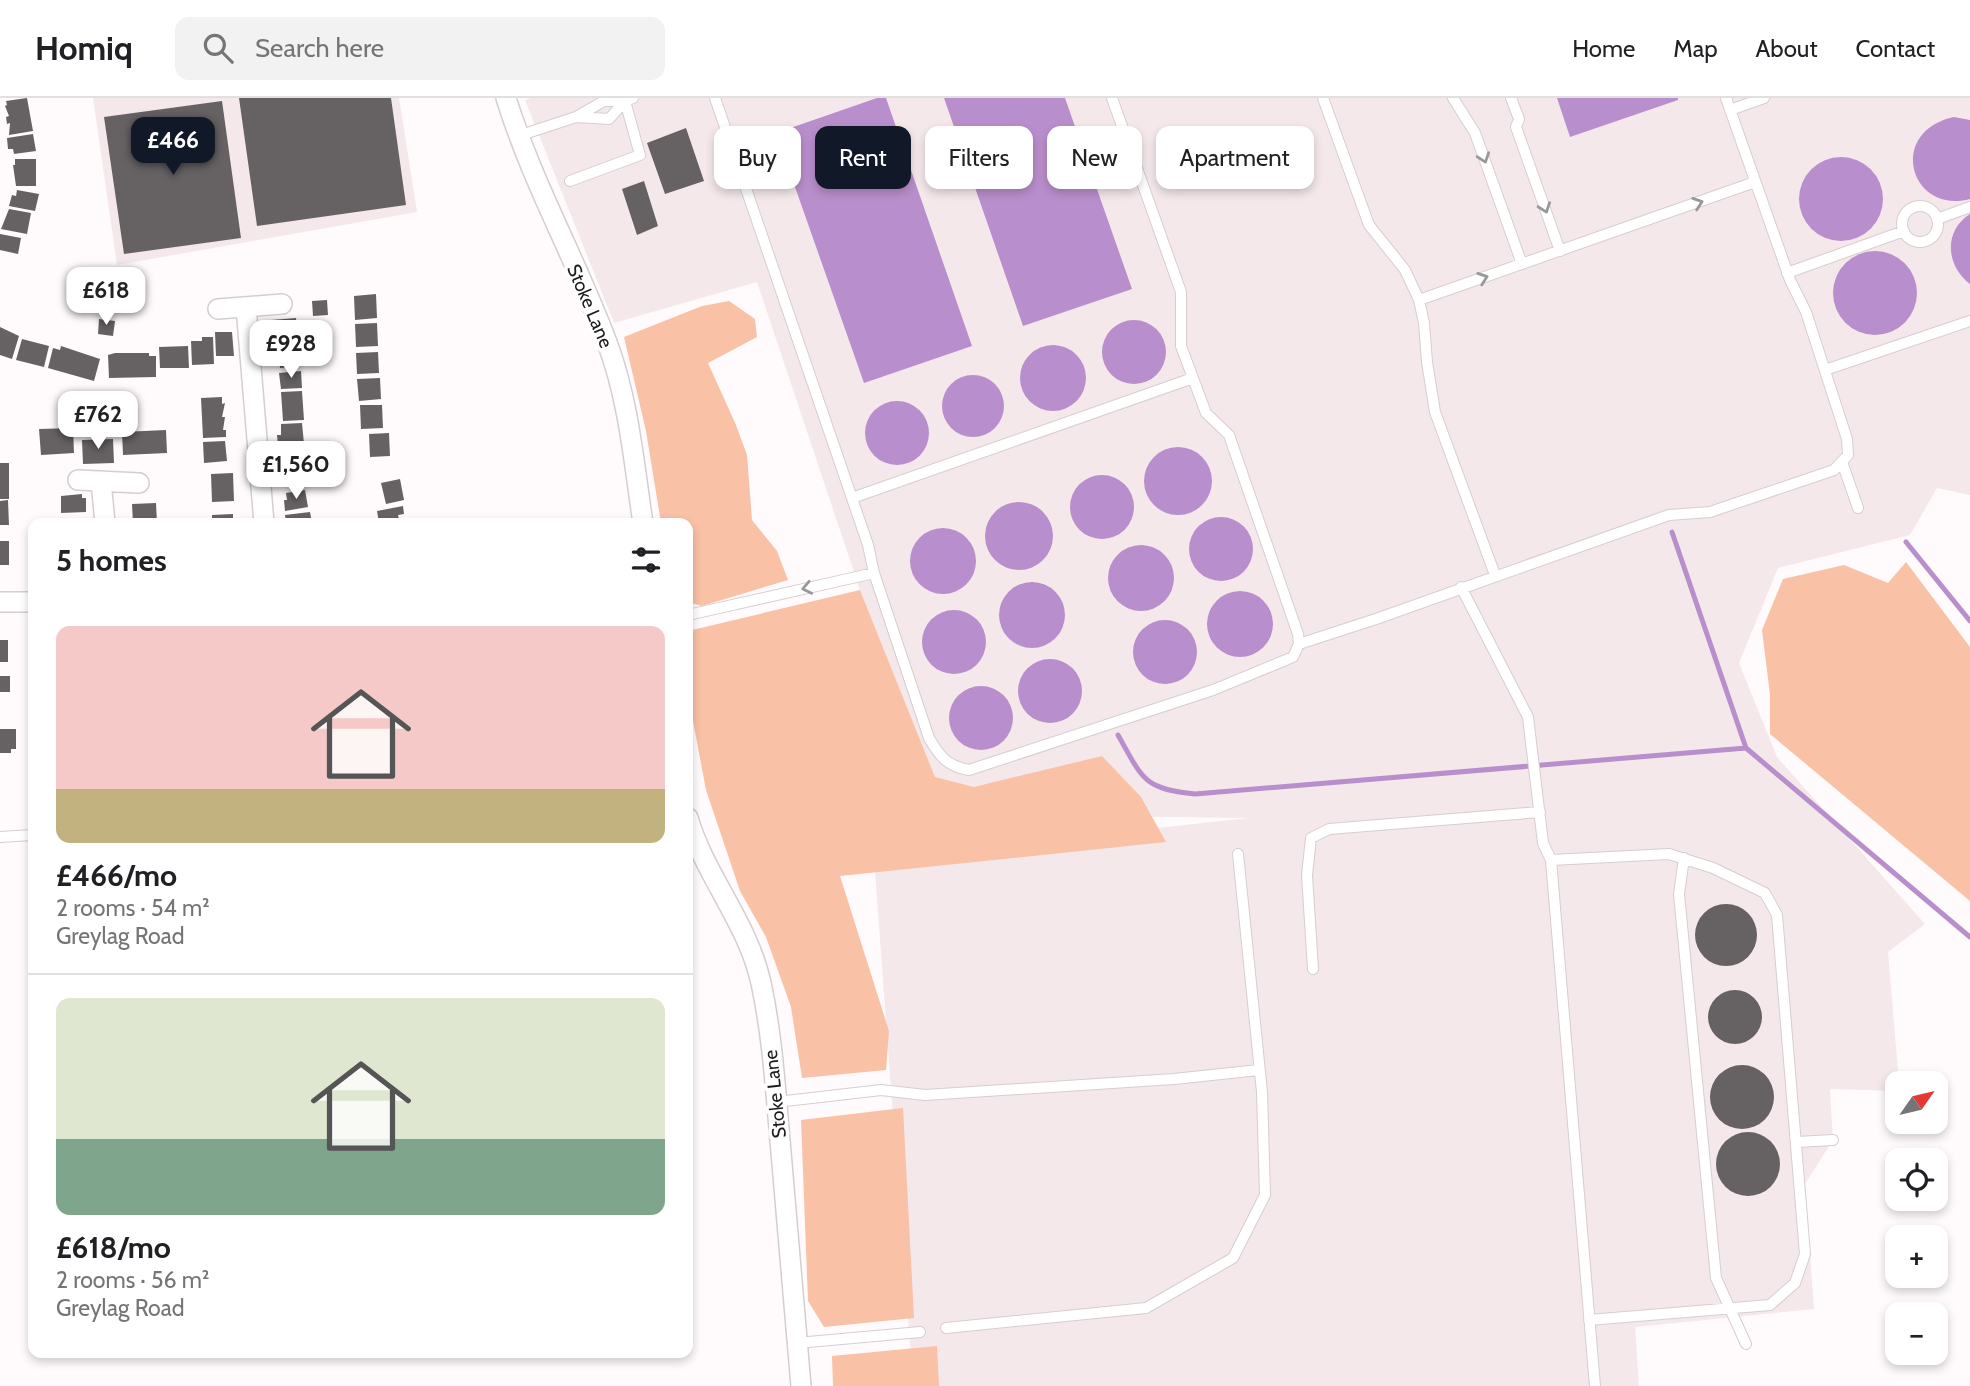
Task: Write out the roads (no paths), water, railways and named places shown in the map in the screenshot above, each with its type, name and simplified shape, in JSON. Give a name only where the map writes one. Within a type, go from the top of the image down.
[{"type":"street","name":"Stoke Lane","points":[[506,98],[546,206],[609,347],[631,437],[642,518]]},
{"type":"street","points":[[218,309],[282,304]]},
{"type":"street","points":[[246,307],[264,518]]},
{"type":"street","points":[[78,480],[139,483]]},
{"type":"street","points":[[101,481],[105,518]]},
{"type":"street","points":[[0,602],[28,602]]},
{"type":"street","name":"Stoke Lane","points":[[693,829],[754,957],[761,984],[777,1102],[801,1386]]},
{"type":"lane","points":[[715,98],[868,545],[874,573],[929,738],[940,757],[952,767],[969,770],[1251,675],[1293,657],[1299,644],[1298,634],[1229,435],[1206,414],[1181,346],[1181,292],[1112,98]]},
{"type":"lane","points":[[1323,98],[1369,225],[1405,270],[1419,300],[1435,412],[1495,575]]},
{"type":"lane","points":[[1453,98],[1475,133],[1522,264]]},
{"type":"lane","points":[[1511,98],[1518,119],[1516,127],[1560,251]]},
{"type":"lane","points":[[1299,644],[1669,514],[1710,512],[1834,470],[1848,455],[1847,439],[1806,312],[1787,273],[1726,98]]},
{"type":"lane","points":[[1730,110],[1764,98]]},
{"type":"lane","points":[[519,136],[576,117],[604,100],[629,100]]},
{"type":"lane","points":[[576,117],[609,118],[629,100]]},
{"type":"lane","points":[[570,181],[640,155],[629,100]]},
{"type":"lane","points":[[1419,300],[1755,182]]},
{"type":"lane","points":[[1925,207],[1937,219],[1937,231],[1923,242],[1911,240],[1903,231],[1905,215],[1914,208],[1925,207]]},
{"type":"lane","points":[[1937,219],[1970,207]]},
{"type":"lane","points":[[1787,273],[1903,231]]},
{"type":"lane","points":[[1825,370],[1970,321]]},
{"type":"lane","points":[[852,498],[1193,378]]},
{"type":"lane","points":[[1842,462],[1858,508]]},
{"type":"lane","points":[[693,614],[874,573]]},
{"type":"lane","points":[[1461,587],[1528,717],[1532,740],[1543,843],[1551,860],[1595,1386]]},
{"type":"lane","points":[[1313,968],[1307,875],[1311,838],[1329,829],[1540,812]]},
{"type":"lane","points":[[0,837],[28,835]]},
{"type":"lane","points":[[946,1328],[1146,1308],[1233,1258],[1265,1195],[1259,1070],[1238,854]]},
{"type":"lane","points":[[1551,860],[1669,854],[1713,868],[1765,893],[1777,915],[1797,1142],[1805,1254],[1795,1283],[1770,1305],[1589,1320]]},
{"type":"lane","points":[[1684,858],[1679,894],[1716,1278],[1746,1344]]},
{"type":"lane","points":[[777,1102],[881,1090],[925,1095],[1174,1079],[1259,1070]]},
{"type":"lane","points":[[1797,1142],[1833,1140]]},
{"type":"lane","points":[[797,1343],[920,1332]]},
{"type":"waterway","points":[[1672,532],[1746,748],[1970,937]]},
{"type":"waterway","points":[[1906,542],[1970,621]]},
{"type":"waterway","points":[[1118,735],[1146,779],[1165,789],[1195,794],[1746,748]]}]
